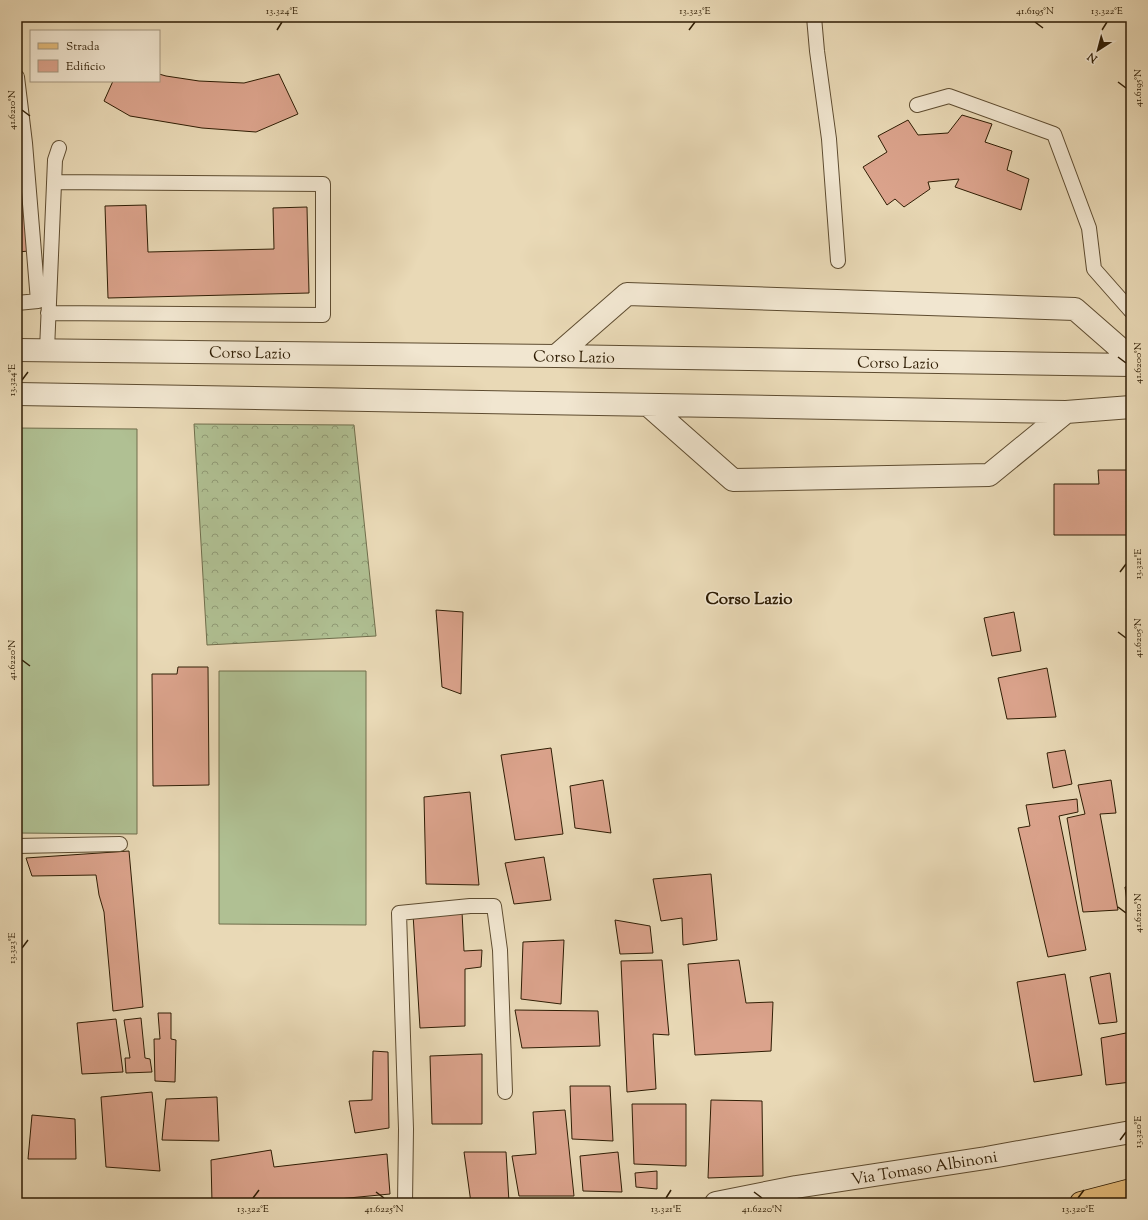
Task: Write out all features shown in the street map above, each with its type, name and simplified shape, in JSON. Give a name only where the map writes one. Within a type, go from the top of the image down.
[{"type":"main road","points":[[1081,1203],[1131,1190]]},
{"type":"street","points":[[556,356],[627,294],[1075,309],[1131,358]]},
{"type":"street","name":"Corso Lazio","points":[[17,350],[556,356],[1131,365]]},
{"type":"street","points":[[17,394],[1066,412],[1131,407]]},
{"type":"street","points":[[648,404],[733,480],[989,475],[1066,412]]},
{"type":"street","name":"Via Tomaso Albinoni","points":[[716,1203],[796,1187],[986,1158],[1131,1132]]},
{"type":"lane","points":[[814,17],[829,139],[838,261]]},
{"type":"lane","points":[[17,77],[21,144],[38,301],[17,303]]},
{"type":"lane","points":[[917,105],[948,96],[1054,134],[1089,228],[1094,269],[1131,311]]},
{"type":"lane","points":[[47,350],[55,160],[59,148]]},
{"type":"lane","points":[[48,313],[324,315],[322,184],[54,182]]},
{"type":"lane","points":[[17,846],[120,844]]},
{"type":"lane","points":[[405,1203],[406,1128],[399,913],[470,906],[494,906],[500,950],[505,1092]]},
{"type":"green space","points":[[194,424],[354,425],[376,636],[207,645]]},
{"type":"green space","points":[[17,428],[137,429],[137,834],[17,833]]},
{"type":"green space","points":[[219,671],[366,671],[366,925],[219,924]]},
{"type":"building","points":[[160,74],[199,81],[244,83],[279,74],[298,114],[256,132],[202,128],[130,116],[104,101],[113,82],[160,82]]},
{"type":"building","points":[[962,115],[992,124],[985,142],[1012,151],[1007,170],[1029,179],[1021,210],[955,187],[959,179],[928,182],[930,189],[904,207],[895,199],[887,205],[863,167],[887,152],[878,136],[908,120],[918,135],[948,133]]},
{"type":"building","points":[[17,201],[26,201],[29,251],[17,252]]},
{"type":"building","points":[[146,205],[148,252],[274,249],[273,208],[307,207],[309,293],[108,298],[105,206]]},
{"type":"building","points":[[1098,470],[1131,470],[1131,535],[1054,535],[1054,484],[1099,484]]},
{"type":"building","points":[[436,610],[463,612],[461,694],[442,687]]},
{"type":"building","points":[[1014,612],[1021,651],[992,656],[984,618]]},
{"type":"building","points":[[178,667],[208,667],[209,785],[153,786],[152,674],[177,674]]},
{"type":"building","points":[[1047,668],[1056,717],[1007,719],[998,678]]},
{"type":"building","points":[[551,748],[563,834],[515,840],[501,755]]},
{"type":"building","points":[[1065,750],[1072,784],[1053,788],[1047,753]]},
{"type":"building","points":[[603,780],[611,833],[575,828],[570,786]]},
{"type":"building","points":[[1111,780],[1116,813],[1100,814],[1118,910],[1083,912],[1067,818],[1085,814],[1078,785]]},
{"type":"building","points":[[470,792],[479,885],[426,884],[424,797]]},
{"type":"building","points":[[1077,799],[1078,812],[1059,816],[1086,950],[1048,957],[1018,828],[1030,826],[1026,805]]},
{"type":"building","points":[[129,851],[143,1007],[113,1011],[104,912],[99,895],[96,875],[32,876],[26,858]]},
{"type":"building","points":[[544,857],[551,900],[514,904],[505,863]]},
{"type":"building","points":[[711,874],[717,940],[683,945],[682,918],[661,921],[653,879]]},
{"type":"building","points":[[1131,886],[1131,930],[1125,887]]},
{"type":"building","points":[[462,912],[464,951],[482,950],[481,967],[465,969],[465,1026],[420,1028],[413,914]]},
{"type":"building","points":[[615,920],[650,926],[653,953],[620,954]]},
{"type":"building","points":[[564,940],[561,1004],[521,999],[523,942]]},
{"type":"building","points":[[662,960],[669,1035],[653,1034],[656,1089],[627,1092],[621,961]]},
{"type":"building","points":[[739,960],[746,1003],[773,1002],[771,1051],[695,1055],[688,964]]},
{"type":"building","points":[[1110,973],[1117,1022],[1099,1024],[1090,977]]},
{"type":"building","points":[[1065,974],[1082,1075],[1034,1082],[1017,982]]},
{"type":"building","points":[[515,1010],[598,1011],[600,1046],[522,1048]]},
{"type":"building","points":[[158,1013],[171,1013],[171,1039],[176,1040],[175,1082],[155,1081],[154,1039],[160,1039]]},
{"type":"building","points":[[141,1018],[145,1058],[150,1059],[152,1072],[126,1073],[125,1058],[130,1058],[124,1020]]},
{"type":"building","points":[[116,1019],[123,1072],[82,1074],[77,1023]]},
{"type":"building","points":[[1131,1032],[1131,1082],[1106,1085],[1101,1038]]},
{"type":"building","points":[[373,1051],[388,1052],[389,1128],[355,1133],[349,1101],[372,1100]]},
{"type":"building","points":[[482,1054],[482,1124],[432,1124],[430,1056]]},
{"type":"building","points":[[570,1086],[610,1086],[613,1141],[572,1139]]},
{"type":"building","points":[[152,1092],[160,1171],[106,1167],[101,1097]]},
{"type":"building","points":[[217,1097],[219,1141],[162,1140],[166,1099]]},
{"type":"building","points":[[711,1100],[762,1101],[763,1176],[708,1178]]},
{"type":"building","points":[[632,1104],[686,1104],[686,1166],[634,1164]]},
{"type":"building","points":[[565,1110],[574,1196],[519,1196],[512,1156],[536,1154],[533,1112]]},
{"type":"building","points":[[32,1115],[75,1119],[76,1159],[28,1159]]},
{"type":"building","points":[[271,1150],[274,1167],[387,1154],[390,1194],[297,1203],[212,1203],[211,1160]]},
{"type":"building","points":[[464,1152],[506,1152],[509,1202],[471,1203]]},
{"type":"building","points":[[618,1152],[622,1192],[583,1191],[580,1156]]},
{"type":"building","points":[[657,1171],[657,1189],[636,1187],[635,1173]]},
{"type":"district","name":"Corso Lazio","points":[[749,598]]}]
